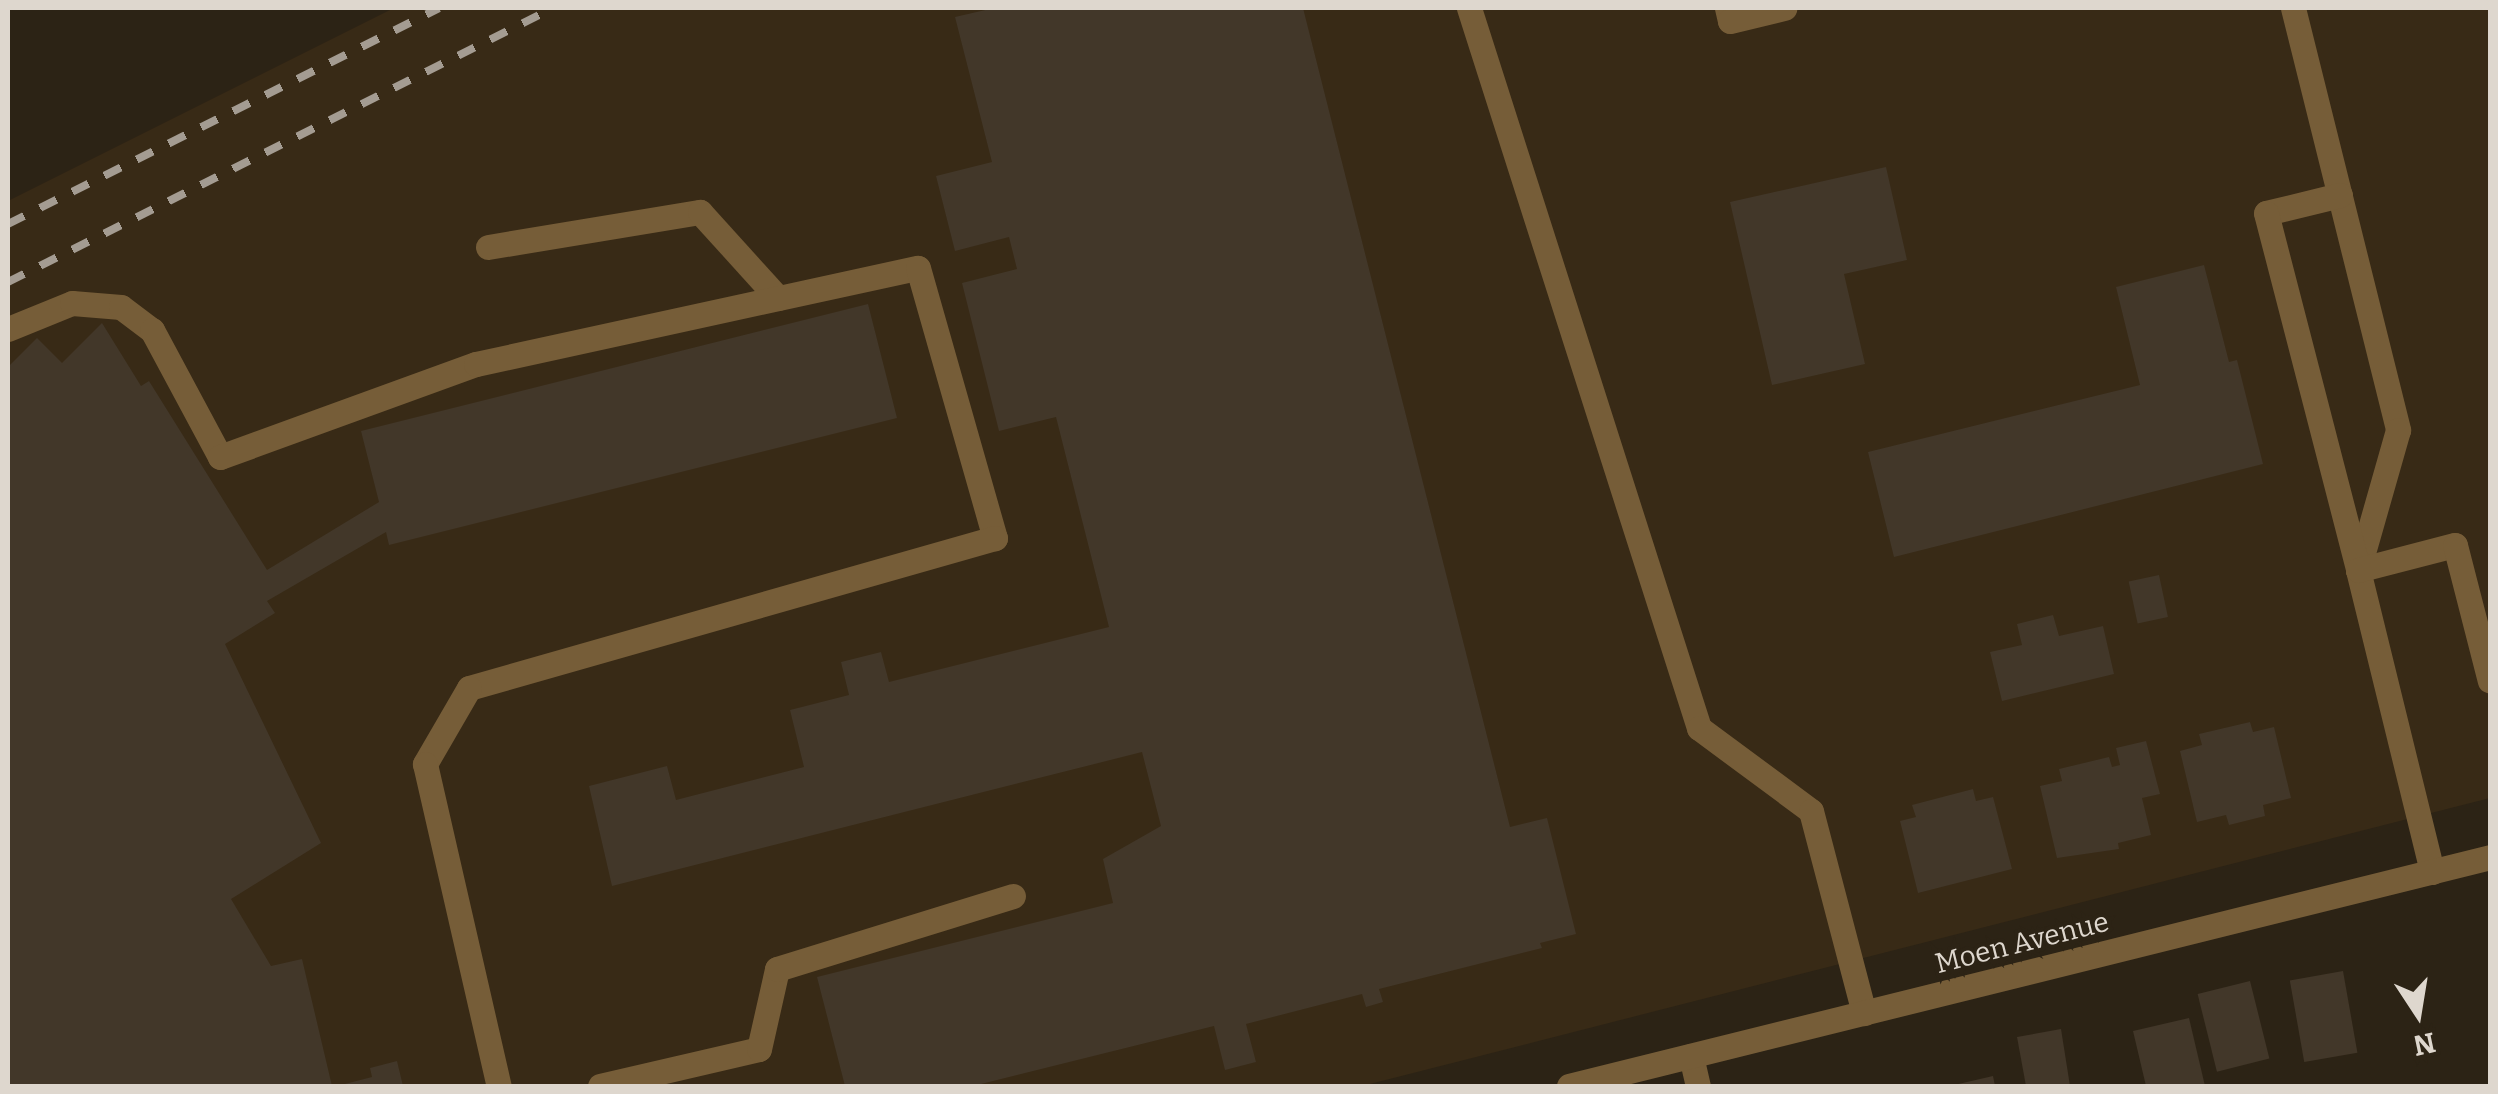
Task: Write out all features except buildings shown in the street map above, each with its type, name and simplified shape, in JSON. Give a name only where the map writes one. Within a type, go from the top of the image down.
[{"type":"street","points":[[1470,8],[1699,728],[1811,811],[1864,1013]]},
{"type":"street","points":[[1726,8],[1730,21],[1784,8]]},
{"type":"street","points":[[2293,8],[2398,430],[2358,570]]},
{"type":"street","points":[[2340,195],[2266,213],[2432,872]]},
{"type":"street","points":[[488,247],[700,212],[778,298]]},
{"type":"street","points":[[8,329],[72,303],[121,306],[152,330],[220,458],[476,364],[918,268],[996,538],[469,688],[425,764],[499,1086]]},
{"type":"street","points":[[2358,570],[2455,545],[2490,681]]},
{"type":"street","name":"Moen Avenue","points":[[1569,1086],[2490,857]]},
{"type":"street","points":[[600,1086],[759,1049],[777,970],[1013,896]]},
{"type":"street","points":[[1691,1056],[1698,1086]]},
{"type":"shaded area","points":[[394,8],[2490,8],[2490,798],[1362,1086],[8,1086],[8,201]]},
{"type":"railway","points":[[8,224],[439,8]]},
{"type":"railway","points":[[8,282],[553,8]]}]
